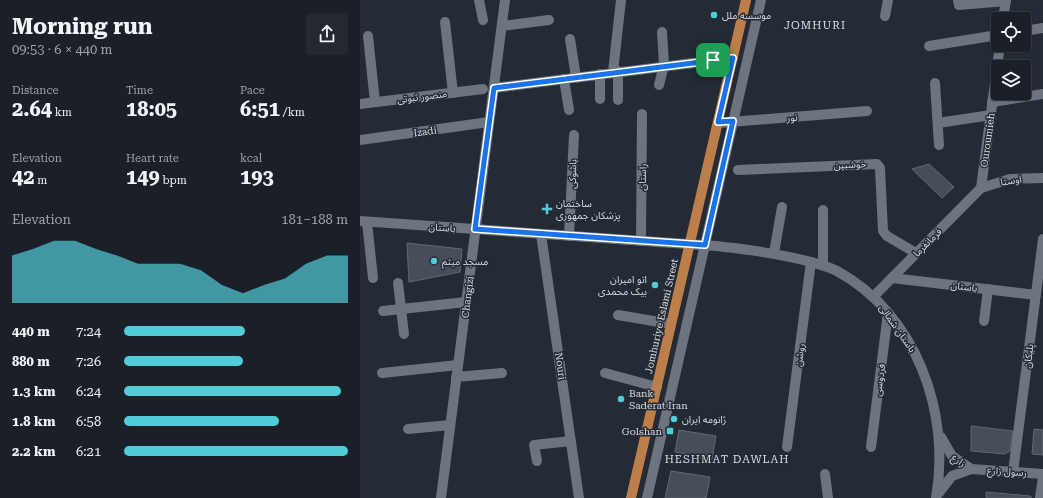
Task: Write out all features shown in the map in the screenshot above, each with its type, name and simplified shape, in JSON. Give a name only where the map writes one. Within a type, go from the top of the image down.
[{"type":"main road","name":"Jomhuriye Eslami Street","points":[[631,498],[746,0]]},
{"type":"street","points":[[479,0],[483,20]]},
{"type":"street","name":"Changizi","points":[[441,498],[489,122],[489,88],[502,26],[505,0]]},
{"type":"street","points":[[618,100],[616,72],[621,0]]},
{"type":"street","points":[[647,498],[761,0]]},
{"type":"street","points":[[885,16],[888,0]]},
{"type":"street","points":[[958,0],[959,5],[1006,0],[1004,12]]},
{"type":"street","points":[[502,26],[549,20]]},
{"type":"street","points":[[445,22],[453,93]]},
{"type":"street","points":[[1031,30],[1043,28]]},
{"type":"street","points":[[659,85],[664,66],[662,32]]},
{"type":"street","points":[[368,36],[375,102]]},
{"type":"street","points":[[929,46],[991,36]]},
{"type":"street","points":[[570,39],[576,77]]},
{"type":"street","name":"Ouroumieh","points":[[981,188],[999,52]]},
{"type":"street","name":"منصور ثبوتی","points":[[360,104],[733,58]]},
{"type":"street","points":[[600,74],[600,99]]},
{"type":"street","points":[[564,79],[569,110]]},
{"type":"street","points":[[935,83],[940,145]]},
{"type":"street","points":[[992,102],[1043,94]]},
{"type":"street","name":"نور","points":[[718,122],[867,111]]},
{"type":"street","name":"راستان","points":[[641,241],[642,114]]},
{"type":"street","points":[[938,123],[991,116]]},
{"type":"street","name":"Izadi","points":[[360,140],[489,122]]},
{"type":"street","name":"باشوکی","points":[[569,236],[574,135]]},
{"type":"street","name":"خوشبین","points":[[738,170],[877,164],[880,168],[883,231],[887,236],[916,253]]},
{"type":"street","name":"اوستا","points":[[981,188],[1010,179],[1043,178]]},
{"type":"street","name":"فرمانفرما","points":[[874,296],[981,188]]},
{"type":"street","points":[[774,253],[782,207]]},
{"type":"street","points":[[822,266],[824,210]]},
{"type":"street","points":[[363,221],[373,278]]},
{"type":"street","name":"باستان","points":[[363,221],[716,246]]},
{"type":"street","name":"Nouri","points":[[541,234],[579,498]]},
{"type":"street","name":"پلیکان","points":[[1013,472],[1038,294],[1043,239]]},
{"type":"street","name":"باستان شمالی","points":[[716,246],[774,253],[811,262],[836,271],[874,296],[888,313],[915,352],[933,400],[938,432]]},
{"type":"street","name":"روشن","points":[[787,448],[811,262]]},
{"type":"street","name":"باستان","points":[[892,278],[1038,294]]},
{"type":"street","points":[[398,283],[404,334]]},
{"type":"street","points":[[984,321],[988,289]]},
{"type":"street","points":[[384,311],[466,302]]},
{"type":"street","name":"فردوسی","points":[[870,448],[888,313]]},
{"type":"street","points":[[618,315],[671,324]]},
{"type":"street","points":[[382,373],[458,365]]},
{"type":"street","points":[[456,377],[502,373]]},
{"type":"street","points":[[605,373],[656,387]]},
{"type":"street","points":[[408,430],[450,425]]},
{"type":"street","points":[[937,497],[939,460],[938,432]]},
{"type":"street","name":"زارع","points":[[938,432],[952,456],[971,469]]},
{"type":"street","points":[[537,461],[534,445],[571,441]]},
{"type":"street","name":"رسول زارع","points":[[971,469],[1043,476]]},
{"type":"street","name":"زارع","points":[[937,497],[952,476],[971,469]]},
{"type":"street","points":[[824,474],[828,498]]},
{"type":"street","points":[[1040,498],[1043,476]]},
{"type":"building","points":[[929,164],[954,187],[942,198],[912,169]]},
{"type":"building","name":"مسجد میثم","points":[[407,243],[462,249],[460,272],[409,282]]},
{"type":"building","points":[[971,426],[1013,431],[1010,451],[1005,454],[971,451]]},
{"type":"building","points":[[1034,429],[1043,430],[1043,455],[1032,454]]},
{"type":"building","points":[[679,430],[716,436],[712,459],[675,452]]},
{"type":"building","points":[[671,471],[710,477],[706,498],[665,498]]},
{"type":"building","points":[[986,492],[1030,496],[1032,498],[986,498]]},
{"type":"place","name":"موسسه ملل","points":[[714,15]]},
{"type":"place","name":"ساختمان پزشکان جمهوری","points":[[547,209]]},
{"type":"place","name":"مسجد میثم","points":[[434,261]]},
{"type":"place","name":"اتو امیران بیک محمدی","points":[[655,285]]},
{"type":"place","name":"Bank Saderat Iran","points":[[621,399]]},
{"type":"place","name":"ژانومه ایران","points":[[674,419]]},
{"type":"place","name":"Golshan","points":[[670,431]]},
{"type":"district","name":"JOMHURI","points":[[815,25]]},
{"type":"district","name":"HESHMAT DAWLAH","points":[[727,459]]},
{"type":"route","points":[[733,58],[718,122],[733,121],[705,245],[475,229],[494,88],[713,60],[733,58]]}]
